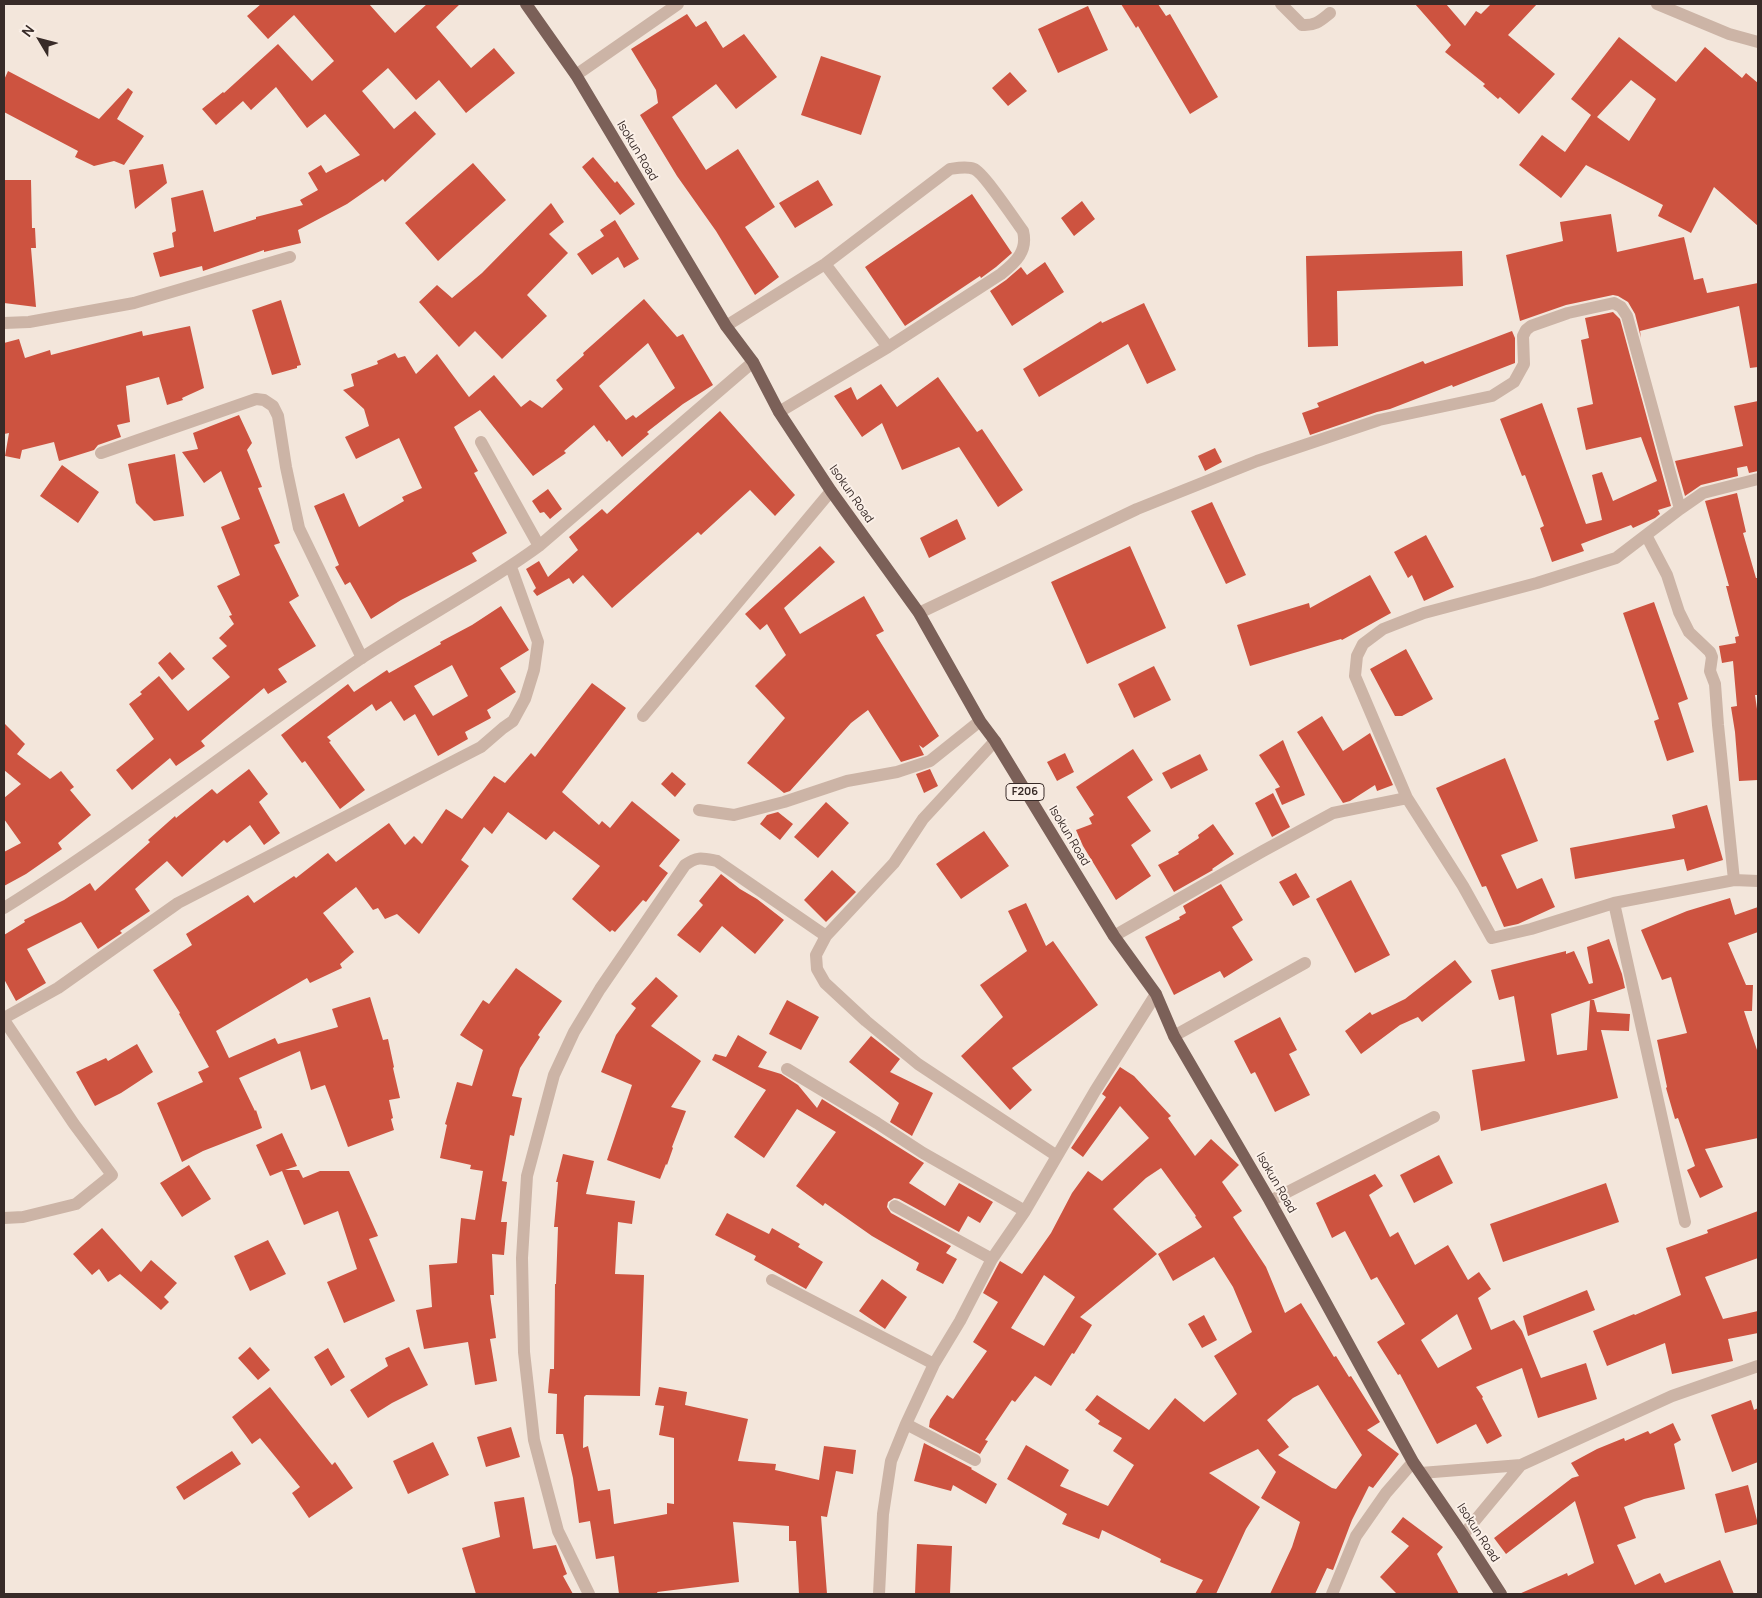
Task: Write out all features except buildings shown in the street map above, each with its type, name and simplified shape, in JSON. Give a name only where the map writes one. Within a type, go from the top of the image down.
[{"type":"main road","name":"Isokun Road","points":[[526,4],[576,75],[726,326],[753,362],[779,412],[831,491],[919,613],[980,721],[995,741],[1114,936],[1156,994],[1174,1036],[1270,1201],[1413,1462],[1501,1594]]},
{"type":"street","points":[[576,75],[678,4]]},
{"type":"street","points":[[1281,4],[1302,25],[1311,26],[1330,14]]},
{"type":"street","points":[[1656,4],[1729,34],[1758,42]]},
{"type":"street","points":[[726,326],[825,264],[950,168],[963,167],[974,169],[989,184],[1024,231],[1026,240],[1022,253],[1011,267],[1002,274],[888,347],[779,412]]},
{"type":"street","points":[[4,323],[29,322],[134,303],[290,257]]},
{"type":"street","points":[[825,264],[888,347]]},
{"type":"street","points":[[919,613],[1137,509],[1257,461],[1379,420],[1492,396],[1514,382],[1524,364],[1523,336],[1531,326],[1568,313],[1614,303],[1627,316],[1680,509]]},
{"type":"street","points":[[4,908],[58,874],[362,658],[511,567],[539,546],[753,362]]},
{"type":"street","points":[[101,453],[256,399],[264,400],[273,406],[278,416],[298,528],[362,658]]},
{"type":"street","points":[[481,442],[539,546]]},
{"type":"street","points":[[1758,479],[1703,493],[1616,558],[1537,583],[1424,613],[1382,629],[1363,644],[1357,656],[1355,676],[1407,798],[1463,886],[1492,938],[1531,929],[1614,903],[1734,880],[1758,881]]},
{"type":"street","points":[[643,716],[831,491]]},
{"type":"street","points":[[1646,536],[1668,575],[1679,612],[1688,632],[1710,652],[1712,657],[1710,671],[1715,684],[1734,880]]},
{"type":"street","points":[[4,1218],[23,1217],[76,1204],[112,1176],[74,1124],[4,1019],[58,988],[178,903],[481,747],[502,728],[513,721],[528,692],[534,670],[538,642],[511,567]]},
{"type":"street","points":[[699,810],[734,815],[784,802],[847,781],[897,772],[930,761],[980,721]]},
{"type":"street","points":[[995,741],[923,819],[894,863],[826,936],[816,955],[817,969],[825,983],[866,1021],[918,1064],[1057,1156]]},
{"type":"street","points":[[1114,936],[1333,813],[1407,798]]},
{"type":"street","points":[[589,1594],[558,1531],[534,1440],[524,1352],[522,1258],[526,1176],[554,1075],[574,1032],[600,989],[685,865],[695,858],[717,861],[826,936]]},
{"type":"street","points":[[1614,903],[1685,1222]]},
{"type":"street","points":[[1174,1036],[1305,964]]},
{"type":"street","points":[[879,1594],[883,1514],[892,1460],[906,1424],[934,1364],[960,1321],[992,1259],[1025,1211],[1156,994]]},
{"type":"street","points":[[787,1069],[923,1153],[1025,1211]]},
{"type":"street","points":[[1270,1201],[1434,1117]]},
{"type":"street","points":[[895,1206],[992,1259]]},
{"type":"street","points":[[772,1280],[934,1364]]},
{"type":"street","points":[[1420,1473],[1521,1465],[1672,1396],[1758,1366]]},
{"type":"street","points":[[906,1424],[975,1460]]},
{"type":"street","points":[[1332,1594],[1356,1536],[1386,1493],[1413,1462]]},
{"type":"street","points":[[1463,1535],[1521,1465]]}]
